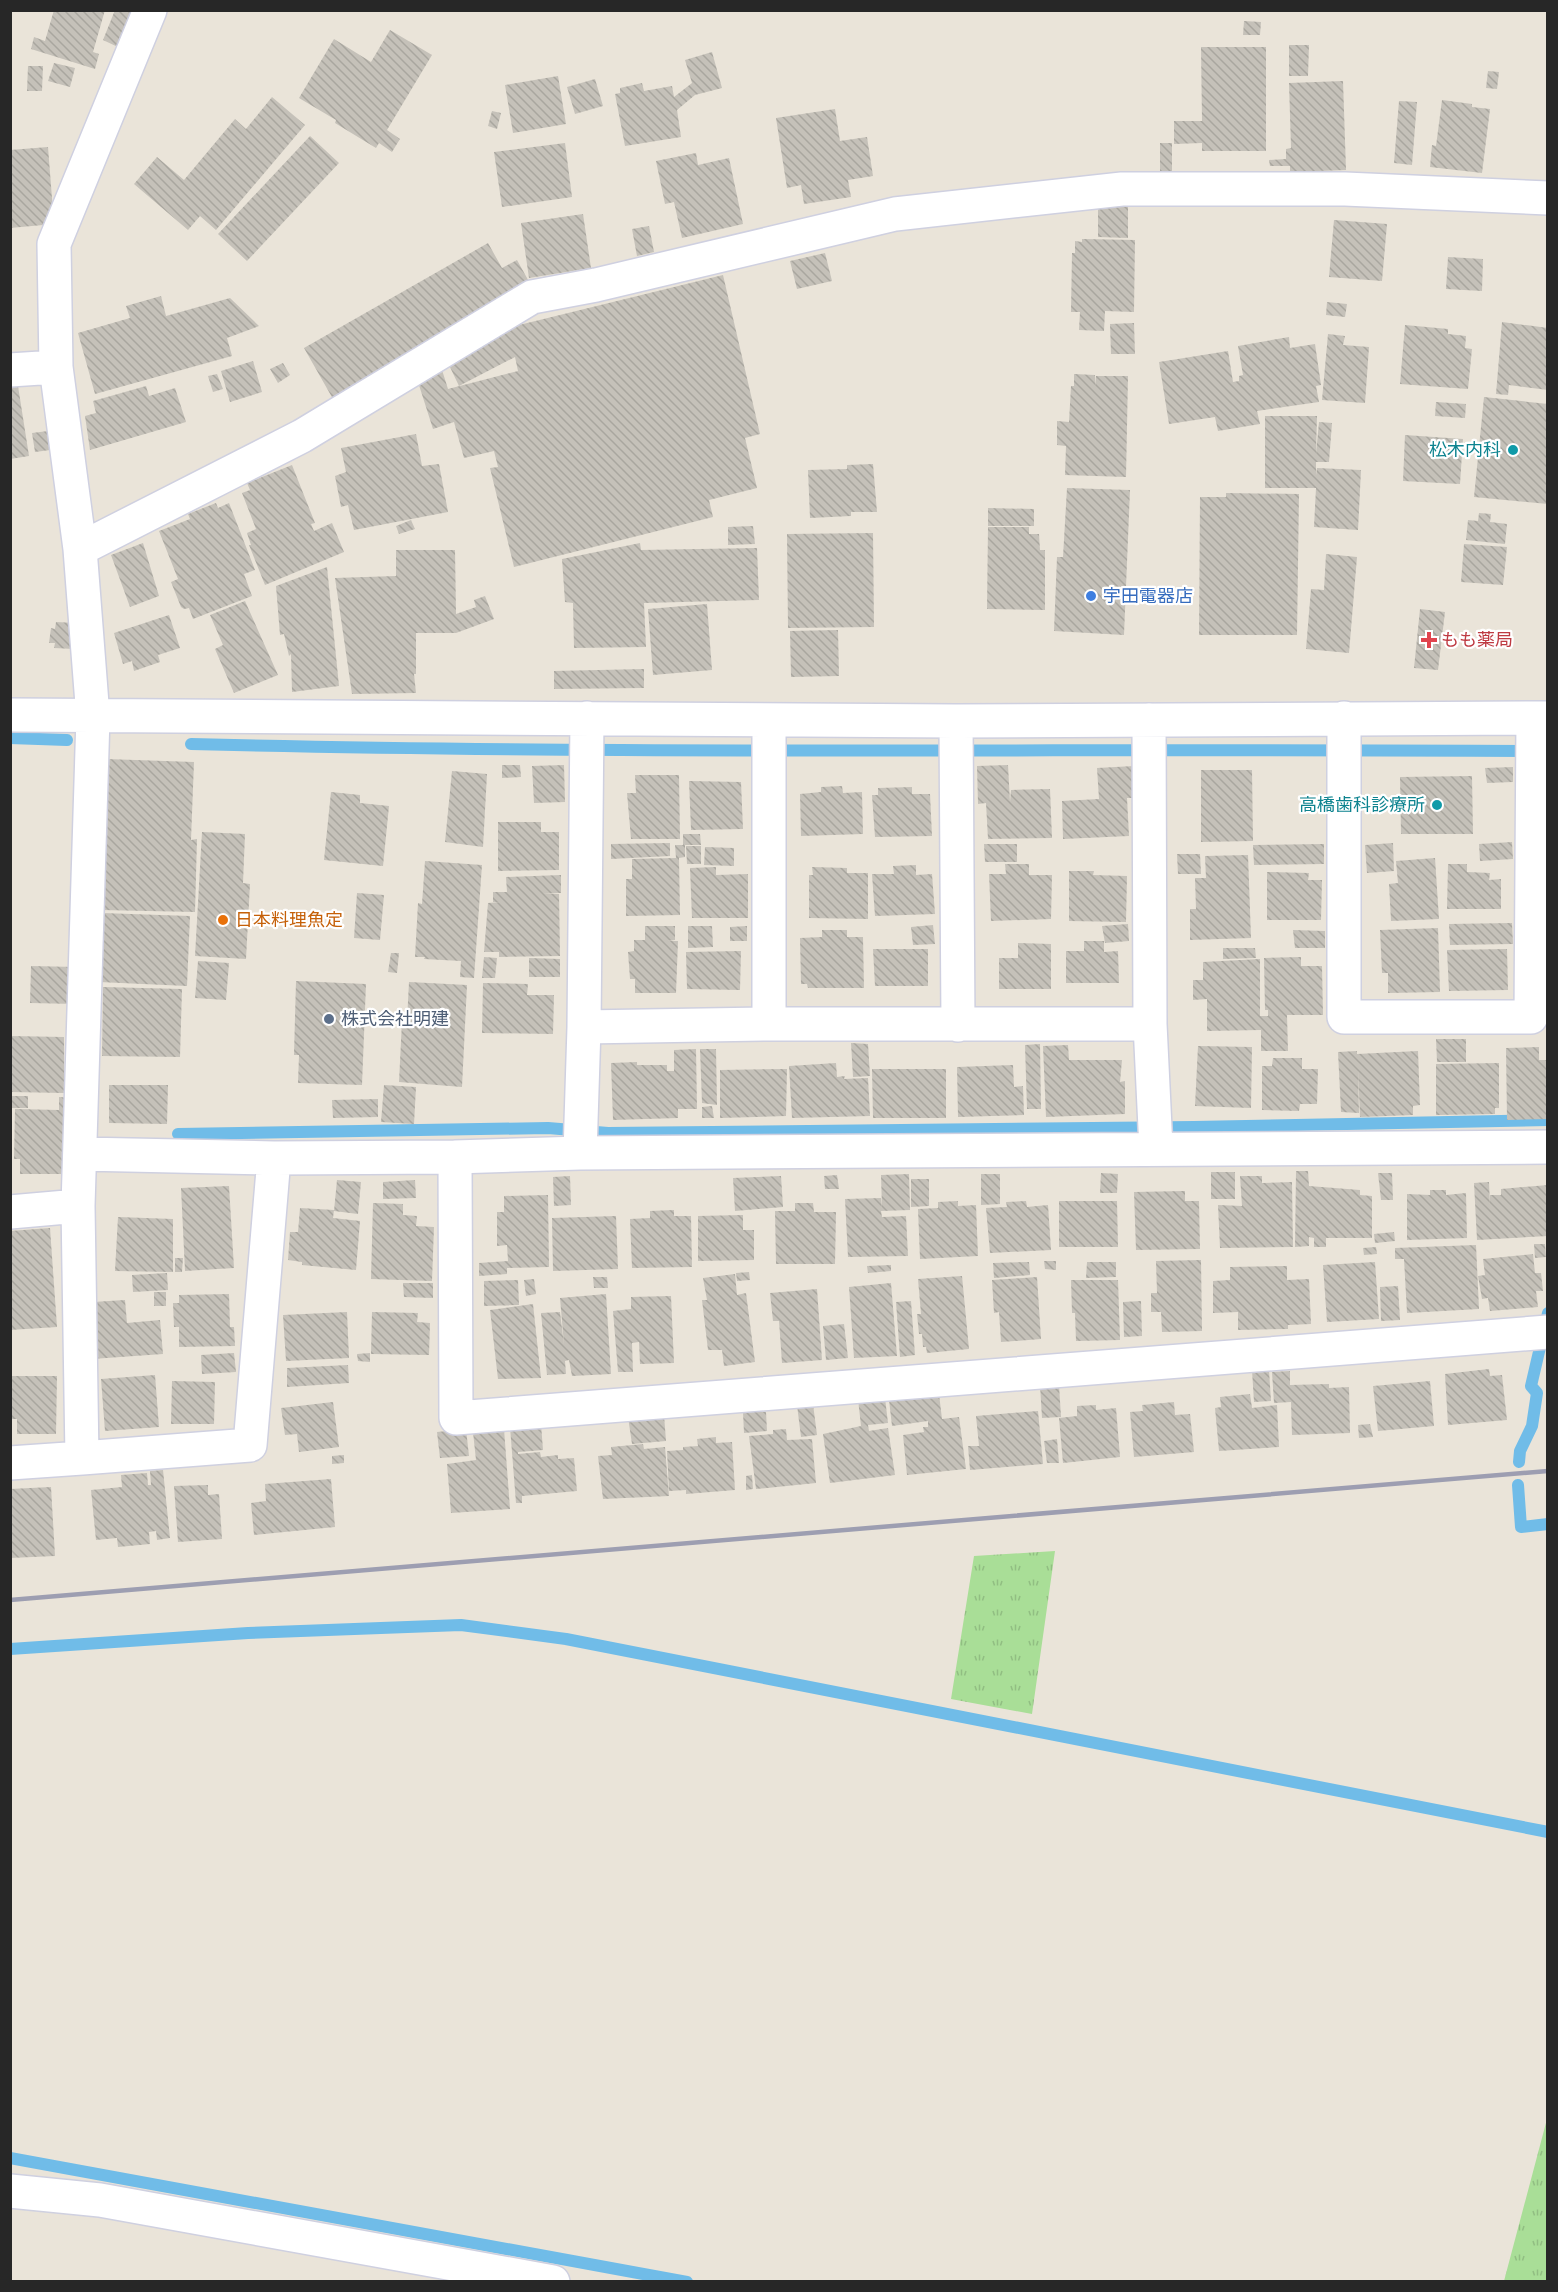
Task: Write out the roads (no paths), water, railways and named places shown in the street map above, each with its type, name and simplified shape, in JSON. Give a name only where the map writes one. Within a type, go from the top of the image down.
[{"type":"street","points":[[82,1458],[78,1206],[93,717],[81,549],[56,366],[54,244],[150,10]]},
{"type":"street","points":[[81,549],[302,436],[532,297],[596,285],[895,214],[1122,189],[1345,189],[1548,198]]},
{"type":"street","points":[[10,370],[56,366]]},
{"type":"street","points":[[10,716],[93,717],[587,741],[1344,742],[1536,735],[1531,1017],[1344,1017],[1344,742]]},
{"type":"street","points":[[580,1137],[584,1027],[587,741]]},
{"type":"street","points":[[769,741],[769,1024]]},
{"type":"street","points":[[1149,741],[1150,1024],[1155,1132]]},
{"type":"street","points":[[956,742],[958,1025]]},
{"type":"street","points":[[584,1027],[769,1024],[1150,1024]]},
{"type":"street","points":[[81,1154],[274,1158],[454,1158],[580,1137],[1155,1132],[1548,1147]]},
{"type":"street","points":[[10,1463],[250,1445],[274,1158]]},
{"type":"street","points":[[454,1158],[456,1418],[1539,1333]]},
{"type":"street","points":[[10,1212],[78,1206]]},
{"type":"street","points":[[10,2191],[100,2200],[553,2282]]},
{"type":"waterway","points":[[10,738],[67,740]]},
{"type":"waterway","points":[[191,744],[694,750],[1531,751]]},
{"type":"waterway","points":[[178,1134],[548,1128],[608,1133],[1194,1127],[1548,1120]]},
{"type":"waterway","points":[[1519,1462],[1520,1451],[1532,1426],[1537,1393],[1531,1386],[1548,1313]]},
{"type":"waterway","points":[[1518,1485],[1521,1527],[1548,1524]]},
{"type":"waterway","points":[[10,1649],[248,1633],[461,1625],[566,1639],[1548,1832]]},
{"type":"waterway","points":[[10,2158],[687,2282]]},
{"type":"railway","points":[[10,1600],[1548,1471]]},
{"type":"place","name":"松木内科","points":[[1513,450]]},
{"type":"place","name":"宇田電器店","points":[[1091,596]]},
{"type":"place","name":"もも薬局","points":[[1429,640]]},
{"type":"place","name":"高橋歯科診療所","points":[[1437,805]]},
{"type":"place","name":"日本料理魚定","points":[[223,920]]},
{"type":"place","name":"株式会社明建","points":[[329,1019]]}]
